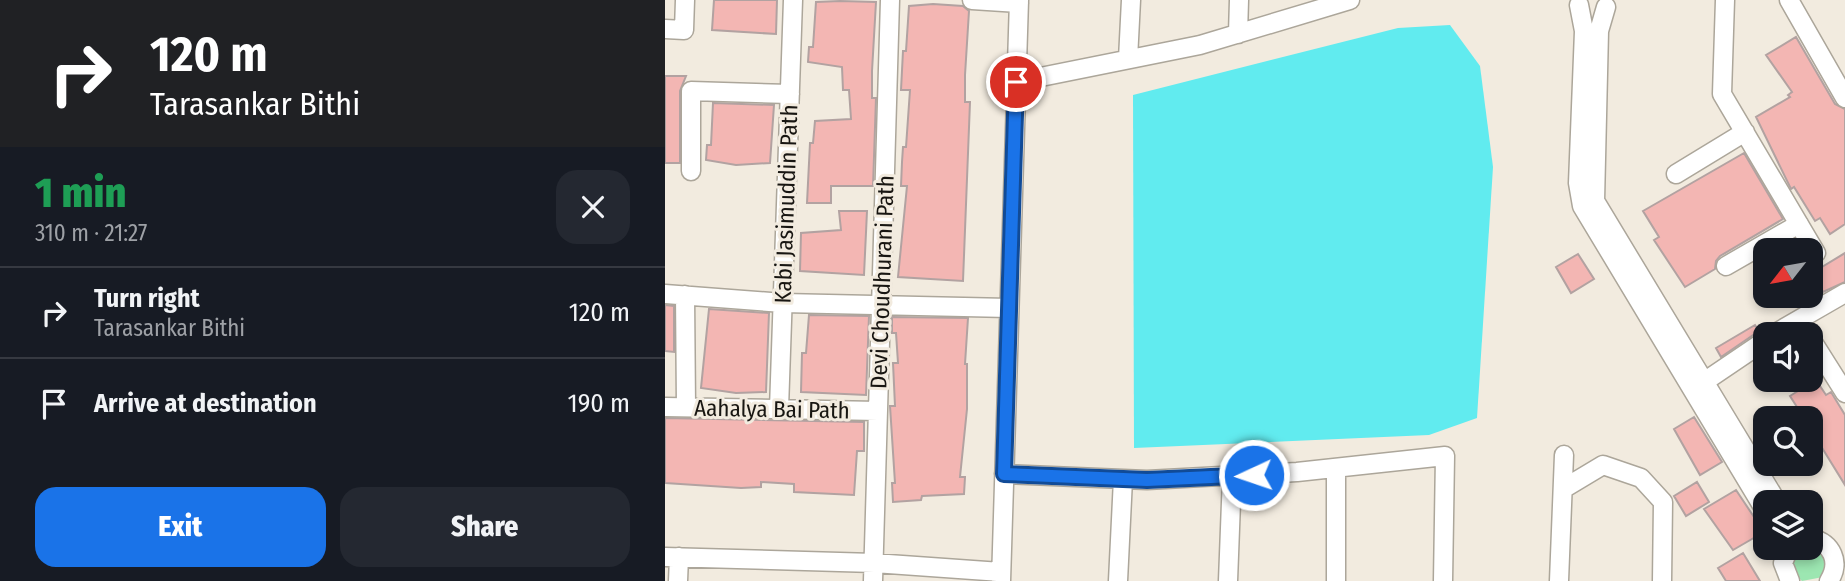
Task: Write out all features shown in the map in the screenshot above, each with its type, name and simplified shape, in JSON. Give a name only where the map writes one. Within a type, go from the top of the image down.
[{"type":"street","points":[[665,29],[684,30],[685,0]]},
{"type":"street","name":"Kabi Jasimuddin Path","points":[[779,409],[793,0]]},
{"type":"street","name":"Devi Choudhurani Path","points":[[873,572],[890,0]]},
{"type":"street","points":[[678,581],[672,557],[873,572],[1001,576],[1019,1],[972,0]]},
{"type":"street","points":[[1128,60],[1131,0]]},
{"type":"street","points":[[1238,34],[1239,0]]},
{"type":"street","points":[[1725,0],[1722,94],[1807,238]]},
{"type":"street","points":[[1789,0],[1845,98]]},
{"type":"street","points":[[1016,82],[1128,60],[1238,34],[1342,1]]},
{"type":"street","points":[[1576,3],[1587,9],[1610,4]]},
{"type":"street","points":[[1576,3],[1584,31],[1579,183],[1582,205],[1698,386],[1769,490]]},
{"type":"street","points":[[1610,4],[1599,31],[1595,201],[1754,490]]},
{"type":"street","points":[[691,171],[691,91],[790,94]]},
{"type":"street","points":[[1676,174],[1745,132]]},
{"type":"street","points":[[1727,266],[1799,224]]},
{"type":"street","points":[[1792,322],[1845,293]]},
{"type":"street","points":[[665,294],[783,303],[1009,308]]},
{"type":"street","points":[[685,295],[686,407]]},
{"type":"street","points":[[1798,318],[1800,322]]},
{"type":"street","points":[[1698,386],[1753,349]]},
{"type":"street","points":[[1823,358],[1845,393]]},
{"type":"street","name":"Aahalya Bai Path","points":[[665,407],[878,411]]},
{"type":"street","points":[[1559,581],[1564,455]]},
{"type":"street","points":[[1004,474],[1123,479],[1232,476],[1445,456],[1443,581]]},
{"type":"street","points":[[1563,489],[1603,465],[1641,478],[1663,502],[1662,581]]},
{"type":"street","points":[[1336,468],[1336,581]]},
{"type":"street","points":[[1228,581],[1232,476]]},
{"type":"street","points":[[1118,581],[1123,479]]},
{"type":"street","points":[[1829,581],[1835,568],[1838,546]]},
{"type":"street","points":[[1785,560],[1787,580]]},
{"type":"green space","points":[[1823,551],[1828,560],[1823,577],[1802,581],[1791,570],[1792,560],[1823,560]]},
{"type":"water","points":[[1450,25],[1480,66],[1493,167],[1477,418],[1429,435],[1134,448],[1133,95],[1398,28]]},
{"type":"building","points":[[714,0],[777,0],[776,34],[712,30]]},
{"type":"building","points":[[816,2],[876,2],[872,71],[872,98],[876,98],[873,186],[831,186],[831,203],[807,203],[810,143],[813,143],[815,121],[851,119],[849,90],[843,90],[842,67],[808,62],[809,47],[813,47]]},
{"type":"building","points":[[909,6],[963,6],[969,11],[965,102],[970,102],[963,281],[898,277],[907,186],[901,186],[902,162],[903,147],[906,147],[910,90],[901,90],[903,51],[906,51]]},
{"type":"building","points":[[1796,37],[1835,104],[1845,109],[1845,224],[1830,234],[1820,218],[1815,221],[1794,187],[1791,189],[1756,117],[1790,97],[1788,95],[1792,92],[1766,55]]},
{"type":"building","points":[[665,76],[686,76],[680,91],[680,163],[665,163]]},
{"type":"building","points":[[713,103],[774,105],[770,163],[736,165],[706,160],[707,145],[711,145]]},
{"type":"building","points":[[1744,153],[1783,219],[1720,256],[1715,269],[1685,287],[1654,240],[1659,237],[1643,211]]},
{"type":"building","points":[[839,211],[867,211],[864,275],[800,271],[801,233],[841,230]]},
{"type":"building","points":[[1845,253],[1845,282],[1823,292],[1823,266]]},
{"type":"building","points":[[1578,254],[1594,279],[1571,293],[1556,267]]},
{"type":"building","points":[[665,305],[674,306],[674,352],[665,351]]},
{"type":"building","points":[[709,309],[769,313],[766,392],[736,393],[701,388]]},
{"type":"building","points":[[809,315],[869,316],[866,395],[801,392],[802,353],[806,353]]},
{"type":"building","points":[[892,317],[968,318],[965,364],[967,409],[960,477],[965,477],[964,494],[922,496],[921,500],[893,502],[892,483],[895,483],[890,406],[895,406],[893,363],[898,363]]},
{"type":"building","points":[[1753,326],[1753,335],[1721,357],[1716,348]]},
{"type":"building","points":[[1823,390],[1826,395],[1831,392],[1845,415],[1845,485],[1823,449],[1823,406],[1796,406],[1790,396],[1796,392]]},
{"type":"building","points":[[1694,417],[1722,462],[1700,475],[1674,429]]},
{"type":"building","points":[[665,418],[864,422],[864,451],[857,451],[854,495],[794,492],[794,484],[761,482],[761,487],[741,488],[665,483]]},
{"type":"building","points":[[1697,482],[1709,502],[1686,516],[1674,496]]},
{"type":"building","points":[[1736,490],[1753,516],[1753,538],[1733,550],[1704,509]]},
{"type":"building","points":[[1743,553],[1760,581],[1726,581],[1718,568]]},
{"type":"route","points":[[1016,82],[1004,474],[1147,480],[1254,475]]}]
